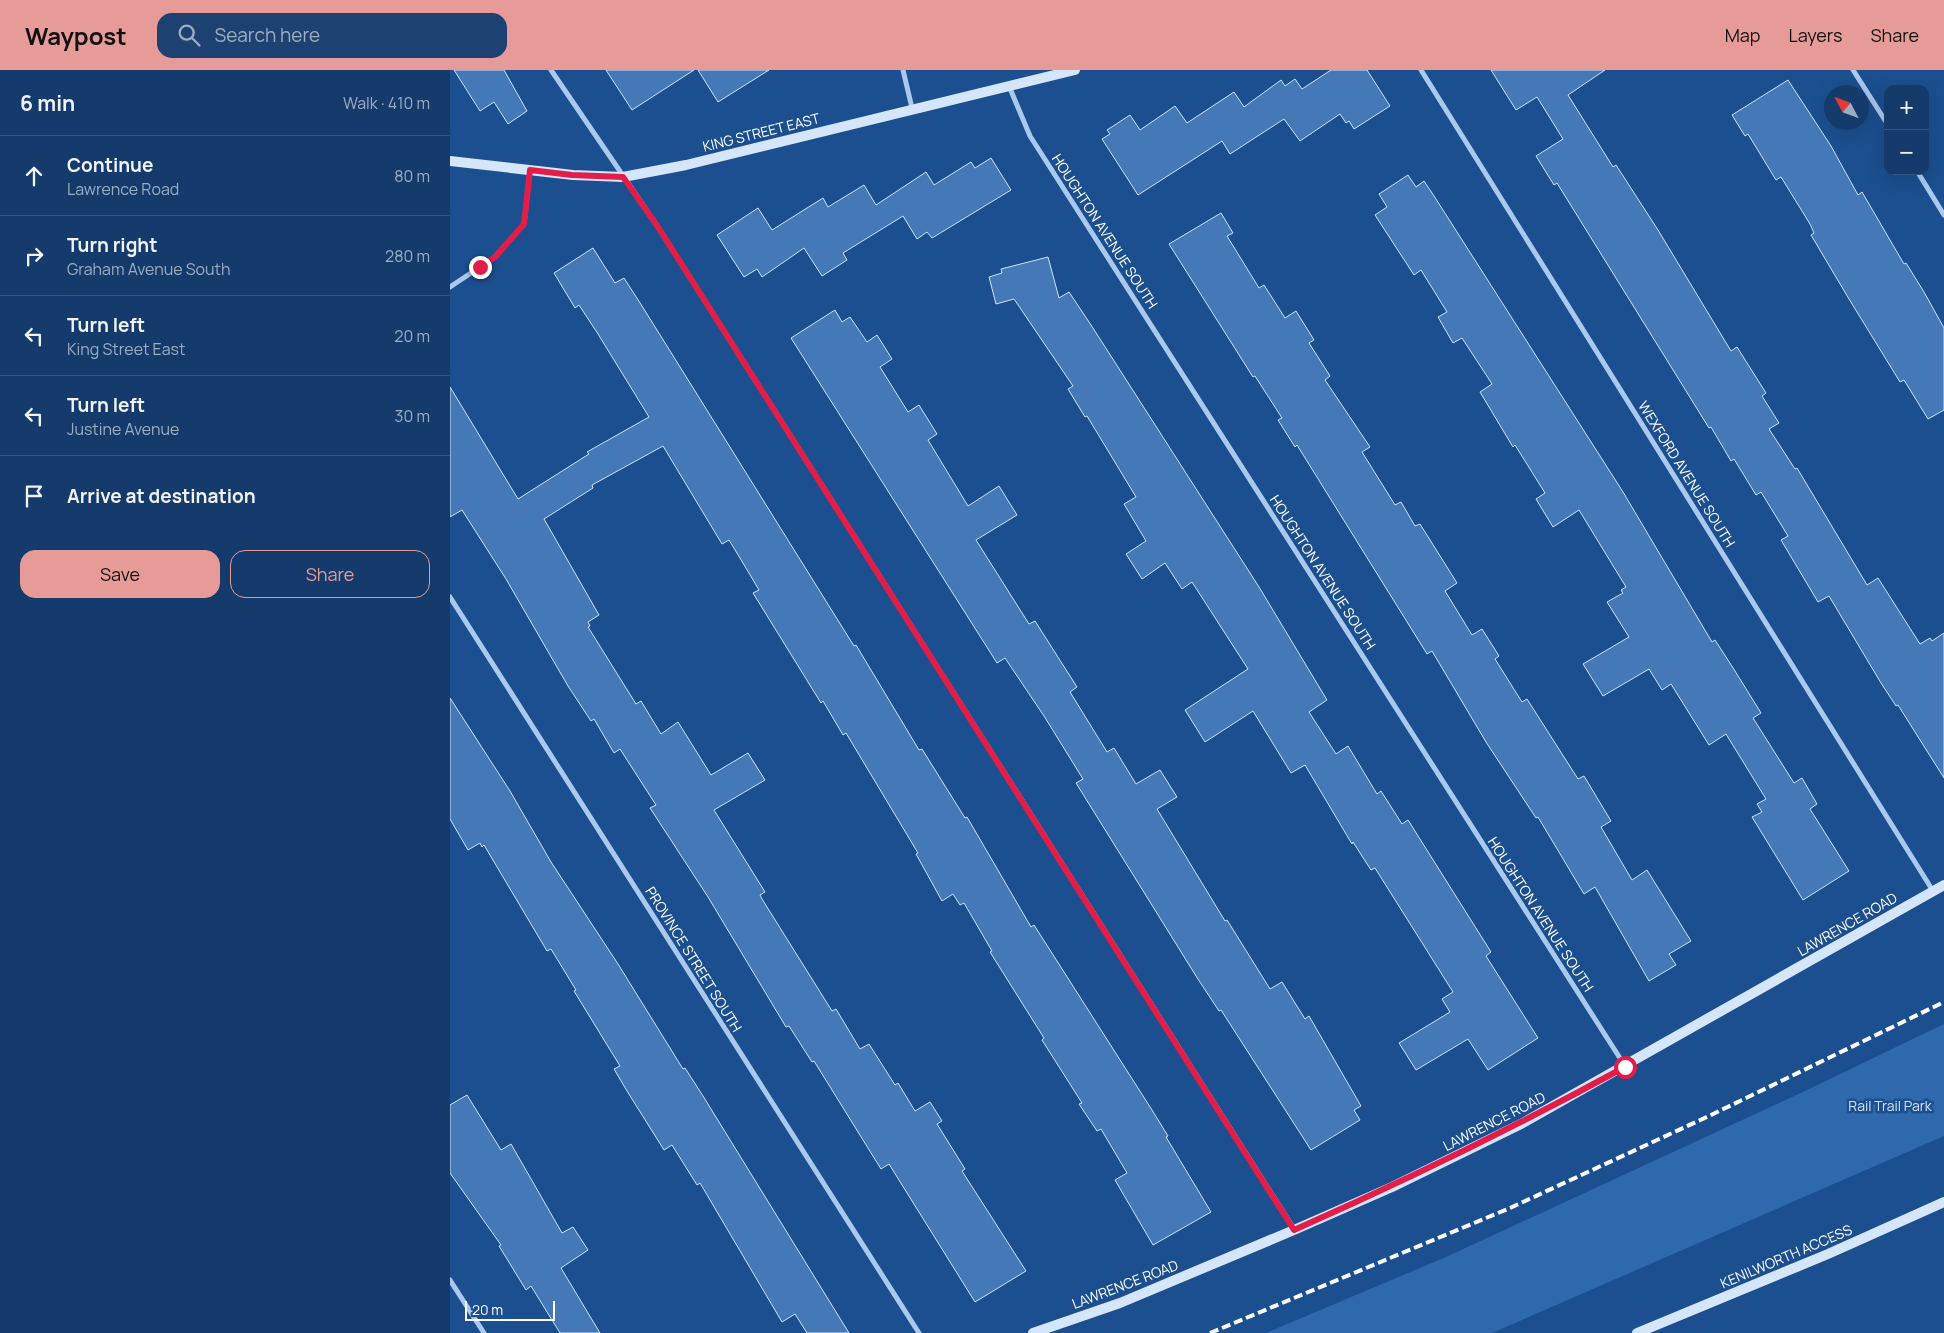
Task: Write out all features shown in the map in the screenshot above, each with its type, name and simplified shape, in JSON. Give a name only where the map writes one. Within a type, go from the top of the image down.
[{"type":"street","points":[[551,70],[658,227],[1294,1230]]},
{"type":"street","points":[[903,70],[912,108]]},
{"type":"street","name":"KING STREET EAST","points":[[450,162],[572,175],[623,177],[686,165],[912,108],[1075,70]]},
{"type":"street","name":"WEXFORD AVENUE SOUTH","points":[[1421,70],[1933,891]]},
{"type":"street","points":[[1853,70],[1884,119]]},
{"type":"street","name":"HOUGHTON AVENUE SOUTH","points":[[1009,86],[1030,136],[1625,1067]]},
{"type":"street","points":[[450,287],[495,257],[524,224],[530,170]]},
{"type":"street","points":[[1919,175],[1944,215]]},
{"type":"street","name":"PROVINCE STREET SOUTH","points":[[450,597],[919,1333]]},
{"type":"street","name":"LAWRENCE ROAD","points":[[1034,1333],[1120,1303],[1294,1230],[1392,1187],[1521,1124],[1625,1067],[1944,885]]},
{"type":"street","name":"KENILWORTH ACCESS","points":[[1637,1333],[1828,1254],[1944,1202]]},
{"type":"street","points":[[450,1280],[484,1333]]},
{"type":"green space","name":"Rail Trail Park","points":[[1944,1024],[1944,1136],[1492,1333],[1266,1333],[1446,1257],[1807,1090]]},
{"type":"building","points":[[454,70],[504,70],[527,111],[508,124],[494,102],[480,111]]},
{"type":"building","points":[[606,70],[694,70],[632,110]]},
{"type":"building","points":[[698,70],[769,70],[718,102]]},
{"type":"building","points":[[1331,70],[1367,70],[1390,106],[1354,129],[1349,121],[1346,123],[1340,114],[1300,141],[1284,119],[1230,154],[1222,141],[1138,195],[1102,139],[1110,134],[1107,130],[1130,115],[1140,130],[1175,106],[1187,123],[1234,92],[1244,107],[1281,80],[1285,86],[1295,79],[1302,89]]},
{"type":"building","points":[[1491,70],[1605,70],[1568,95],[1613,167],[1616,165],[1658,230],[1731,351],[1737,347],[1766,393],[1762,396],[1779,423],[1769,429],[1795,469],[1797,468],[1867,585],[1878,578],[1920,644],[1930,638],[1932,641],[1944,633],[1944,778],[1898,705],[1896,706],[1881,683],[1829,596],[1818,602],[1781,540],[1788,536],[1761,492],[1756,495],[1734,459],[1731,461],[1557,183],[1554,185],[1536,156],[1563,139],[1537,97],[1516,110]]},
{"type":"building","points":[[1788,80],[1831,146],[1858,195],[1862,192],[1944,328],[1944,410],[1928,419],[1904,380],[1900,382],[1849,299],[1811,235],[1814,233],[1810,224],[1781,177],[1776,180],[1748,134],[1745,136],[1732,115]]},
{"type":"building","points":[[991,158],[1011,190],[932,238],[927,232],[917,239],[903,216],[843,253],[847,260],[822,276],[804,248],[762,277],[757,269],[744,277],[717,235],[758,208],[772,230],[823,198],[828,207],[864,185],[876,205],[926,172],[934,185],[971,162],[975,168]]},
{"type":"building","points":[[1408,175],[1416,187],[1424,181],[1434,196],[1623,492],[1712,642],[1715,640],[1761,713],[1753,718],[1794,783],[1802,778],[1817,804],[1810,809],[1849,871],[1803,900],[1752,817],[1762,812],[1757,804],[1766,799],[1726,734],[1709,745],[1671,684],[1662,690],[1649,669],[1603,696],[1583,664],[1629,637],[1607,602],[1623,593],[1621,590],[1626,587],[1579,510],[1553,527],[1536,499],[1545,493],[1515,445],[1513,447],[1480,392],[1492,384],[1462,338],[1453,343],[1438,317],[1447,312],[1421,270],[1414,275],[1375,215],[1387,207],[1379,194]]},
{"type":"building","points":[[1221,213],[1233,233],[1227,236],[1259,288],[1264,285],[1285,318],[1296,311],[1314,340],[1309,343],[1330,376],[1325,380],[1370,447],[1362,452],[1395,505],[1401,502],[1415,526],[1420,524],[1457,583],[1445,591],[1472,635],[1482,629],[1499,656],[1495,659],[1522,702],[1527,699],[1578,779],[1584,776],[1611,821],[1601,827],[1632,880],[1647,870],[1691,941],[1669,954],[1676,965],[1649,981],[1595,887],[1584,894],[1538,817],[1536,818],[1486,742],[1432,651],[1427,654],[1297,445],[1295,447],[1278,420],[1282,418],[1255,376],[1253,377],[1169,244]]},
{"type":"building","points":[[593,248],[615,283],[624,278],[642,306],[854,646],[856,645],[919,750],[922,749],[965,818],[967,817],[1031,927],[1034,925],[1152,1110],[1211,1212],[1153,1245],[1115,1180],[1127,1173],[1101,1129],[1097,1131],[1079,1104],[1082,1103],[990,952],[992,951],[964,903],[960,905],[953,894],[942,901],[916,854],[918,853],[846,733],[843,735],[823,701],[821,703],[753,593],[759,590],[729,540],[722,544],[663,446],[592,485],[593,488],[544,519],[599,615],[588,622],[590,626],[588,627],[636,704],[641,701],[661,734],[678,722],[711,775],[748,753],[765,780],[714,810],[765,892],[760,895],[762,899],[832,1011],[836,1009],[860,1049],[869,1044],[895,1085],[898,1083],[915,1111],[930,1102],[942,1121],[937,1124],[965,1169],[962,1171],[1026,1271],[975,1302],[889,1164],[881,1169],[814,1061],[812,1062],[789,1026],[786,1027],[708,897],[650,808],[656,805],[620,749],[614,753],[594,719],[591,721],[568,686],[506,579],[462,510],[450,517],[450,387],[518,499],[589,454],[587,452],[649,417],[579,305],[575,308],[554,273]]},
{"type":"building","points":[[1048,257],[1059,298],[1069,292],[1091,325],[1259,587],[1327,700],[1309,712],[1336,754],[1348,746],[1377,794],[1381,791],[1402,824],[1408,820],[1491,952],[1486,956],[1538,1038],[1488,1070],[1468,1039],[1416,1070],[1399,1043],[1450,1012],[1442,999],[1453,992],[1375,868],[1371,870],[1353,842],[1352,844],[1305,765],[1291,773],[1253,711],[1205,742],[1185,710],[1248,669],[1192,582],[1182,589],[1165,563],[1142,579],[1126,554],[1146,541],[1124,504],[1136,497],[1087,416],[1085,417],[1068,389],[1073,386],[1014,299],[996,304],[989,277],[1002,273],[1001,269]]},
{"type":"building","points":[[835,310],[842,322],[850,317],[867,342],[877,335],[892,359],[880,367],[908,412],[919,405],[937,434],[928,440],[968,506],[999,486],[1017,515],[976,540],[1029,624],[1035,621],[1077,687],[1070,692],[1107,752],[1114,748],[1136,784],[1160,770],[1177,797],[1157,809],[1225,921],[1227,920],[1270,989],[1282,982],[1305,1019],[1309,1016],[1361,1106],[1354,1110],[1360,1120],[1311,1150],[1221,1010],[1219,1011],[1196,976],[1076,783],[1083,779],[1044,716],[1005,658],[997,663],[791,338]]},
{"type":"building","points":[[450,698],[510,791],[551,862],[618,964],[683,1069],[685,1068],[703,1096],[849,1333],[807,1333],[795,1314],[782,1322],[700,1183],[697,1185],[672,1145],[664,1150],[627,1091],[614,1069],[620,1066],[574,991],[576,990],[551,949],[547,951],[484,845],[482,847],[480,843],[468,850],[450,819]]},
{"type":"building","points":[[467,1095],[501,1150],[511,1144],[562,1233],[573,1227],[588,1250],[561,1268],[600,1333],[560,1333],[531,1286],[526,1290],[499,1246],[501,1245],[450,1173],[450,1105]]},
{"type":"railway","points":[[1210,1333],[1510,1208],[1709,1116],[1944,1002]]},
{"type":"route","points":[[480,267],[495,257],[524,224],[530,170],[572,175],[623,177],[658,227],[1294,1230],[1392,1187],[1521,1124],[1625,1067]]}]
